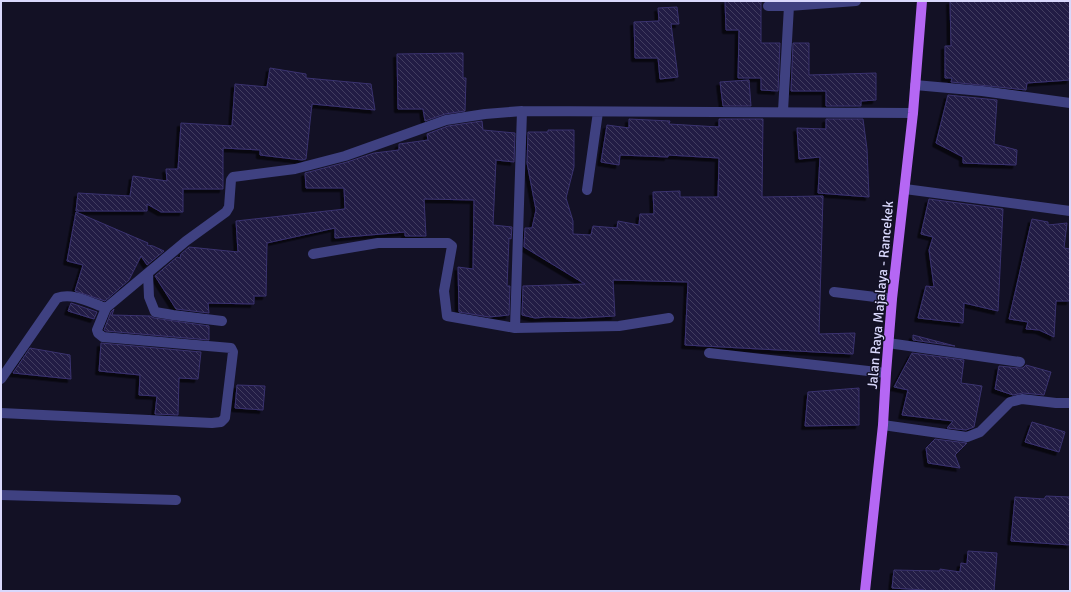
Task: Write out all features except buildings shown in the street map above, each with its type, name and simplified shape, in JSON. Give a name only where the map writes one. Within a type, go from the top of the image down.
[{"type":"main road","name":"Jalan Raya Majalaya - Rancekek","points":[[865,591],[884,425],[888,343],[913,113],[922,1]]},
{"type":"street","points":[[768,6],[856,1]]},
{"type":"street","points":[[783,112],[789,6]]},
{"type":"street","points":[[915,85],[982,91],[1070,102]]},
{"type":"street","points":[[1,413],[212,423],[225,418],[233,352],[231,348],[102,337],[97,330],[106,308],[186,242],[226,212],[229,207],[231,180],[233,177],[295,169],[380,144],[446,120],[485,114],[522,111],[913,113]]},
{"type":"street","points":[[515,328],[522,111]]},
{"type":"street","points":[[588,190],[598,112]]},
{"type":"street","points":[[905,189],[1070,211]]},
{"type":"street","points":[[313,254],[378,243],[448,243],[452,246],[444,291],[447,316],[515,328],[619,326],[669,318]]},
{"type":"street","points":[[148,273],[149,297],[156,312],[222,321]]},
{"type":"street","points":[[834,292],[892,299]]},
{"type":"street","points":[[1,379],[57,298],[65,295],[106,308]]},
{"type":"street","points":[[888,343],[1001,358],[1020,362]]},
{"type":"street","points":[[709,353],[886,374]]},
{"type":"street","points":[[884,425],[967,437],[980,432],[1010,402],[1022,399],[1056,404],[1070,403]]},
{"type":"street","points":[[1,495],[176,500]]}]
